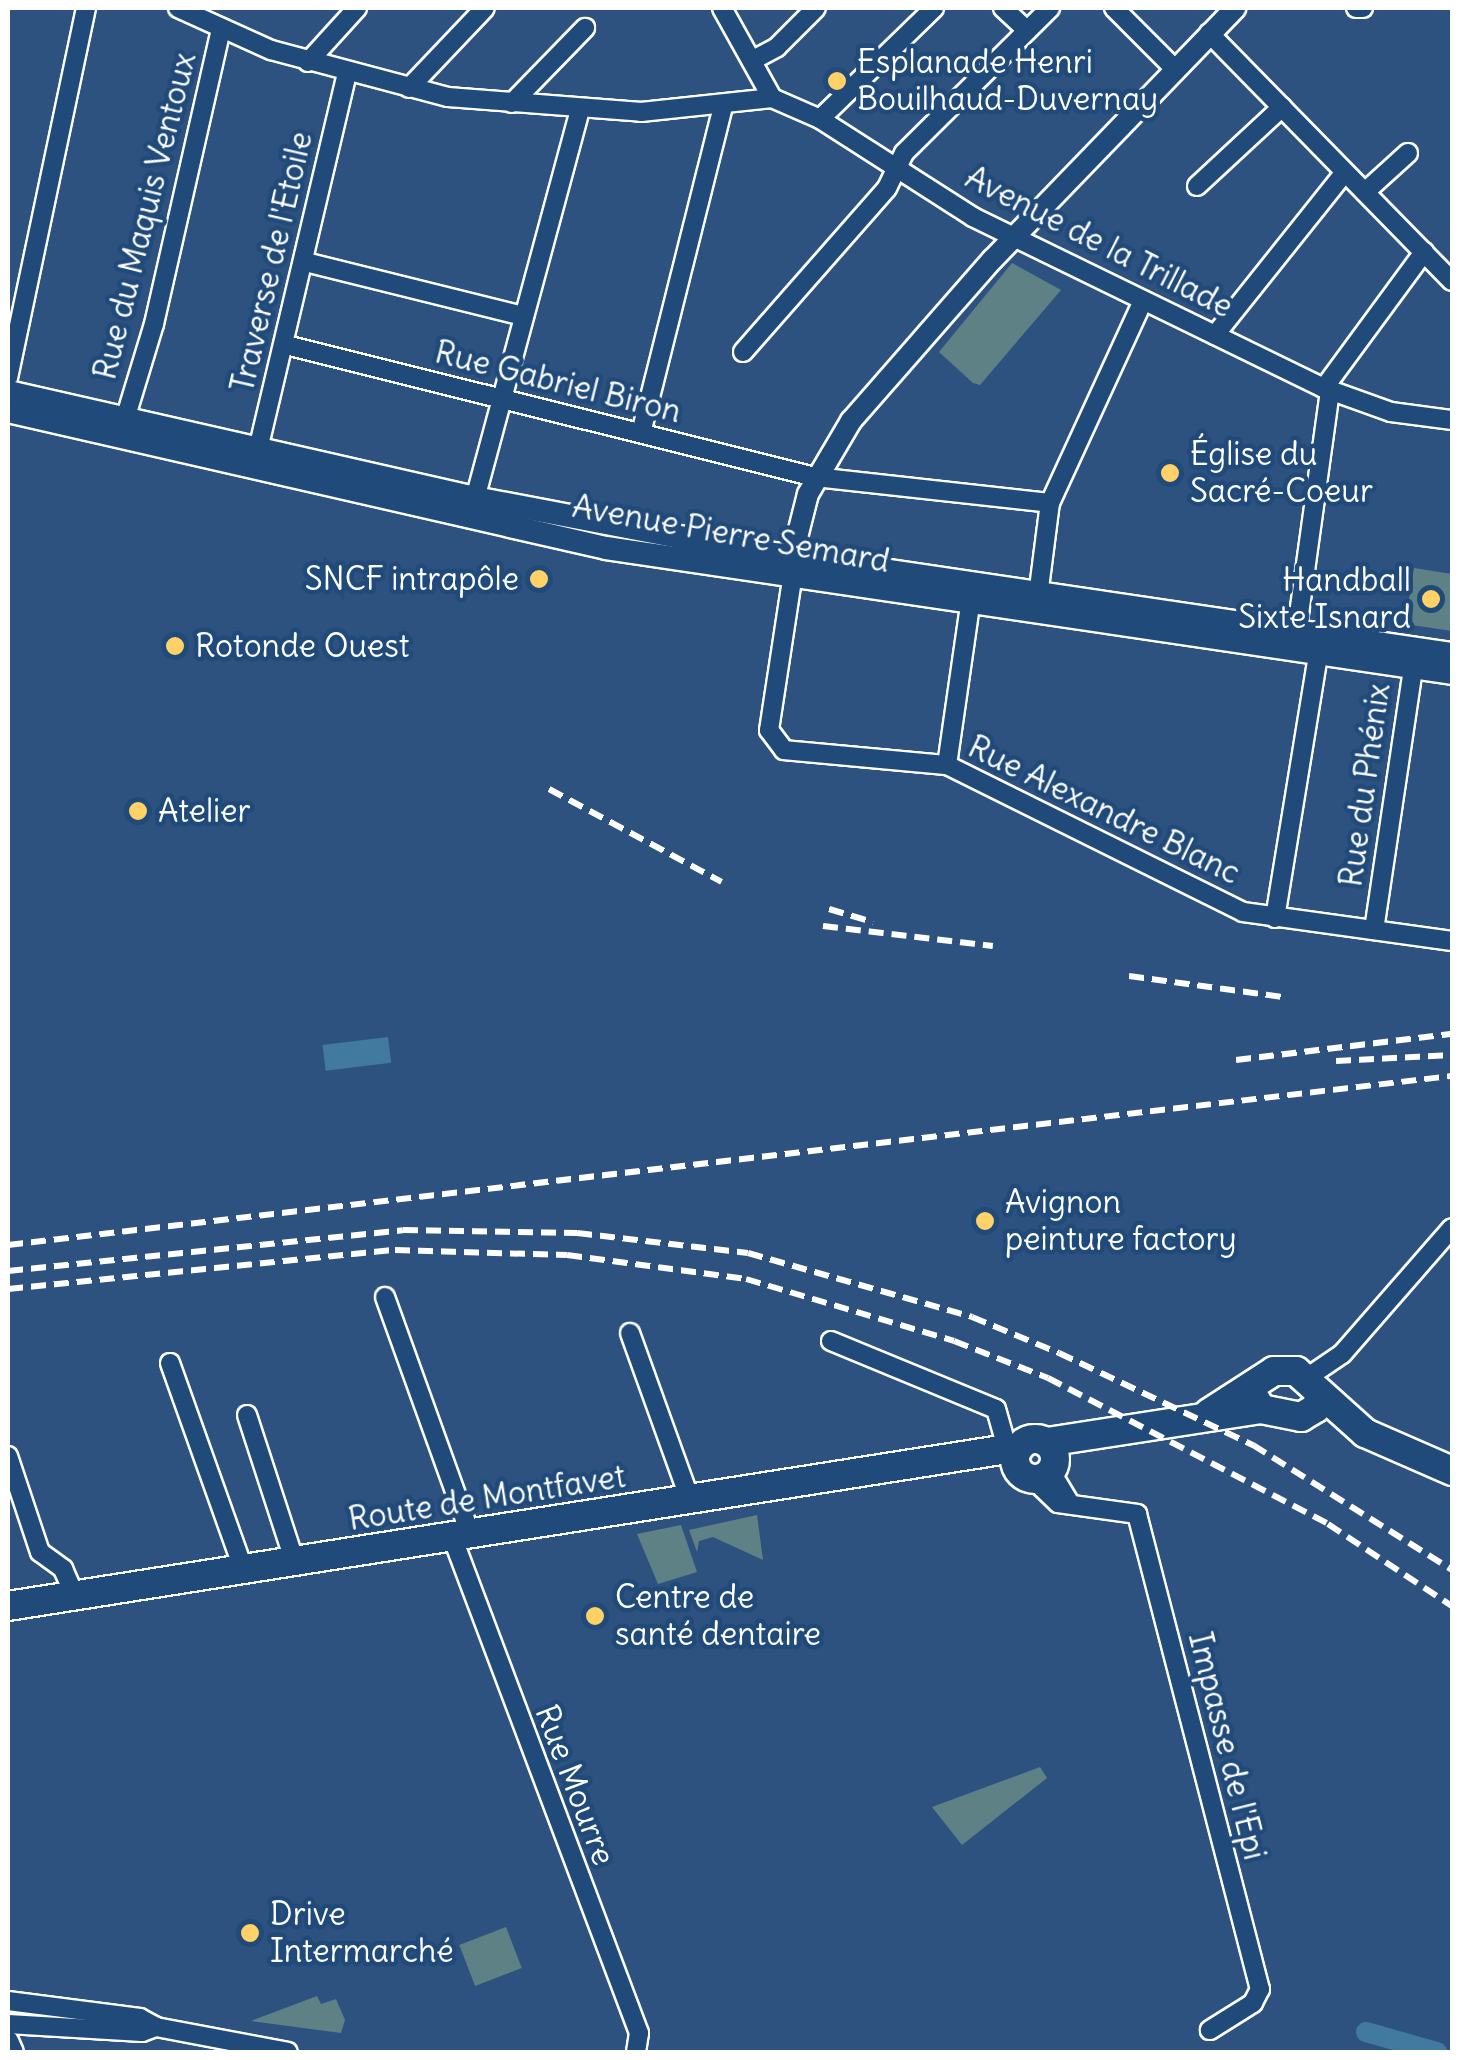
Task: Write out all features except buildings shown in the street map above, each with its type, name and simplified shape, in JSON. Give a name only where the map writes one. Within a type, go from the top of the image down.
[{"type":"main road","name":"Avenue Pierre Semard","points":[[8,392],[126,416],[256,455],[792,580],[970,606],[1037,606]]},
{"type":"main road","name":"Avenue Pierre Semard","points":[[8,411],[256,455]]},
{"type":"main road","name":"Avenue Pierre Semard","points":[[472,507],[792,554],[1037,606],[1414,659],[1452,673]]},
{"type":"main road","name":"Avenue Pierre Semard","points":[[1414,659],[1452,654]]},
{"type":"main road","points":[[1258,1397],[1274,1371],[1365,1433],[1452,1471]]},
{"type":"main road","points":[[1033,1459],[1080,1436],[1209,1413],[1258,1397],[1310,1397]]},
{"type":"main road","name":"Route de Montfavet","points":[[8,1606],[976,1458],[1033,1459]]},
{"type":"street","points":[[8,378],[86,8]]},
{"type":"street","points":[[178,8],[220,30],[308,62],[409,88],[580,110],[723,106],[772,98],[722,8]]},
{"type":"street","points":[[308,62],[357,8]]},
{"type":"street","points":[[409,88],[485,8]]},
{"type":"street","points":[[753,60],[778,47],[816,8]]},
{"type":"street","points":[[820,119],[934,8]]},
{"type":"street","points":[[1003,8],[1027,30]]},
{"type":"street","points":[[744,352],[898,167],[1050,8]]},
{"type":"street","points":[[1114,8],[1175,68]]},
{"type":"street","points":[[792,580],[792,554],[815,476],[851,421],[1012,238],[1235,8]]},
{"type":"street","points":[[512,103],[585,28]]},
{"type":"street","name":"Rue du Maquis Ventoux","points":[[126,416],[154,324],[220,30]]},
{"type":"street","points":[[1209,34],[1452,281]]},
{"type":"street","name":"Traverse de l'Etoile","points":[[256,455],[286,344],[347,74]]},
{"type":"street","name":"Avenue de la Trillade","points":[[772,98],[820,119],[1012,238],[1327,390],[1391,412],[1452,420]]},
{"type":"street","points":[[641,433],[723,106]]},
{"type":"street","points":[[1197,186],[1282,107]]},
{"type":"street","points":[[472,507],[580,110]]},
{"type":"street","points":[[1365,192],[1408,153]]},
{"type":"street","points":[[1215,335],[1345,172]]},
{"type":"street","points":[[1295,643],[1327,390],[1424,252]]},
{"type":"street","points":[[304,262],[523,316]]},
{"type":"street","points":[[1037,606],[1050,502],[1143,301]]},
{"type":"street","name":"Rue Gabriel Biron","points":[[286,344],[815,476],[1050,502]]},
{"type":"street","name":"Rue Alexandre Blanc","points":[[792,580],[769,730],[784,750],[947,765],[1243,912],[1452,941]]},
{"type":"street","points":[[947,765],[970,606]]},
{"type":"street","points":[[1275,918],[1319,646]]},
{"type":"street","name":"Rue du Phénix","points":[[1374,930],[1414,659]]},
{"type":"street","points":[[1310,1397],[1342,1354],[1452,1228]]},
{"type":"street","name":"Rue Mourre","points":[[385,1297],[462,1537],[639,2033],[636,2052]]},
{"type":"street","points":[[630,1333],[691,1502]]},
{"type":"street","points":[[831,1341],[996,1409],[1033,1459]]},
{"type":"street","points":[[170,1363],[244,1571]]},
{"type":"street","points":[[247,1415],[295,1563]]},
{"type":"street","points":[[8,1456],[40,1552],[63,1570],[75,1596]]},
{"type":"street","name":"Impasse de l'Epi","points":[[1033,1459],[1074,1508],[1137,1514],[1164,1613],[1197,1764],[1260,1989],[1253,2003],[1210,2030]]},
{"type":"street","points":[[8,2001],[140,2018],[156,2026],[288,2052]]},
{"type":"street","points":[[8,2024],[142,2032],[156,2026]]},
{"type":"street","points":[[8,2042],[13,2052]]},
{"type":"green space","points":[[1012,263],[1061,290],[980,385],[973,383],[939,352]]},
{"type":"green space","name":"Handball Sixte Isnard","points":[[1414,568],[1452,574],[1452,631],[1405,624]]},
{"type":"green space","points":[[757,1515],[763,1560],[713,1537],[699,1541],[697,1552],[689,1530]]},
{"type":"green space","points":[[681,1525],[697,1572],[658,1584],[637,1534]]},
{"type":"green space","points":[[1040,1767],[1047,1778],[962,1845],[932,1807]]},
{"type":"green space","points":[[506,1927],[522,1968],[475,1986],[459,1945]]},
{"type":"green space","points":[[317,1996],[321,2004],[336,1999],[345,2020],[341,2033],[251,2021]]},
{"type":"water","points":[[388,1037],[391,1063],[326,1071],[322,1045]]},
{"type":"waterway","points":[[1366,2032],[1437,2052]]},
{"type":"railway","points":[[549,789],[722,882]]},
{"type":"railway","points":[[829,909],[873,922]]},
{"type":"railway","points":[[823,926],[993,946]]},
{"type":"railway","points":[[1129,976],[1283,997]]},
{"type":"railway","points":[[1236,1060],[1452,1034]]},
{"type":"railway","points":[[1336,1061],[1452,1055]]},
{"type":"railway","points":[[8,1245],[1452,1076]]},
{"type":"railway","points":[[8,1271],[403,1230],[577,1233],[748,1253],[972,1317],[1059,1353],[1253,1445],[1452,1570]]},
{"type":"railway","points":[[8,1289],[395,1250],[567,1255],[746,1279],[954,1341],[1048,1378],[1328,1524],[1452,1606]]},
{"type":"place","name":"Esplanade Henri Bouilhaud-Duvernay","points":[[837,81]]},
{"type":"place","name":"Église du Sacré-Coeur","points":[[1170,473]]},
{"type":"place","name":"SNCF intrapôle","points":[[539,579]]},
{"type":"place","name":"Handball Sixte Isnard","points":[[1431,599]]},
{"type":"place","name":"Rotonde Ouest","points":[[175,646]]},
{"type":"place","name":"Atelier","points":[[138,811]]},
{"type":"place","name":"Avignon peinture factory","points":[[985,1221]]},
{"type":"place","name":"Centre de santé dentaire","points":[[595,1616]]},
{"type":"place","name":"Drive Intermarché","points":[[250,1933]]}]
